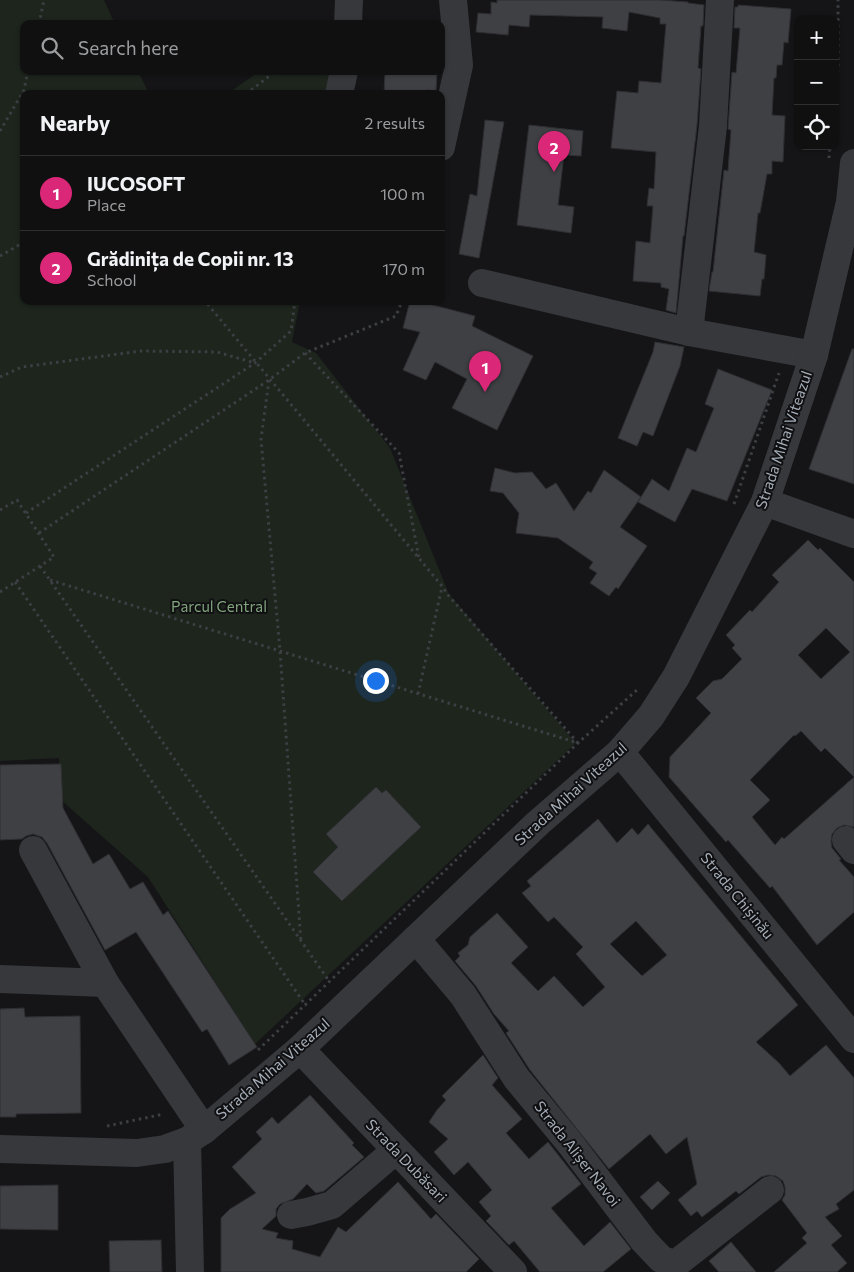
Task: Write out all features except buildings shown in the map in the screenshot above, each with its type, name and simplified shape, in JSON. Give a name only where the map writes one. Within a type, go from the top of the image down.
[{"type":"street","points":[[348,20],[350,0]]},
{"type":"street","points":[[445,129],[459,65],[453,0]]},
{"type":"street","points":[[689,332],[713,126],[720,0]]},
{"type":"street","points":[[340,90],[343,75]]},
{"type":"street","name":"Strada Mihai Viteazul","points":[[0,1149],[137,1153],[165,1149],[195,1135],[300,1050],[538,823],[620,752],[651,716],[676,677],[765,502],[814,355],[852,204],[841,164]]},
{"type":"street","points":[[482,283],[689,332],[814,355]]},
{"type":"street","points":[[765,502],[854,534]]},
{"type":"street","name":"Strada Chișinău","points":[[620,752],[854,1039]]},
{"type":"street","points":[[33,850],[105,984],[195,1135],[190,1272]]},
{"type":"street","name":"Strada Alișer Navoi","points":[[416,940],[463,995],[517,1079],[661,1259],[670,1263],[678,1262],[770,1190]]},
{"type":"street","points":[[0,979],[105,984]]},
{"type":"street","name":"Strada Dubăsari","points":[[300,1050],[513,1272]]},
{"type":"street","points":[[291,1215],[332,1205],[396,1150]]},
{"type":"path","points":[[40,20],[44,0]]},
{"type":"path","points":[[838,0],[838,60]]},
{"type":"path","points":[[24,90],[27,75]]},
{"type":"path","points":[[251,90],[271,75]]},
{"type":"path","points":[[0,131],[20,97]]},
{"type":"path","points":[[832,150],[841,164]]},
{"type":"path","points":[[0,256],[20,244]]},
{"type":"path","points":[[208,305],[448,595],[578,743]]},
{"type":"path","points":[[26,513],[255,363],[291,331],[294,305]]},
{"type":"path","points":[[39,533],[269,380],[305,353],[396,316],[400,305]]},
{"type":"path","points":[[732,512],[788,350]]},
{"type":"path","points":[[0,376],[22,367],[141,351],[217,352],[255,363]]},
{"type":"path","points":[[305,353],[400,453],[419,559]]},
{"type":"path","points":[[269,380],[261,439],[280,651],[301,942]]},
{"type":"path","points":[[0,592],[54,556],[17,500],[1,509]]},
{"type":"path","points":[[40,566],[330,981]]},
{"type":"path","points":[[50,580],[578,743]]},
{"type":"path","points":[[15,582],[304,1005],[326,1025]]},
{"type":"path","points":[[418,694],[442,586]]},
{"type":"path","points":[[256,1052],[578,743],[643,684]]},
{"type":"path","points":[[106,1126],[171,1112]]},
{"type":"green space","name":"Parcul Central","points":[[0,0],[104,0],[113,20],[20,20],[20,75],[140,75],[147,90],[20,90],[20,305],[299,305],[292,342],[316,353],[390,448],[449,594],[576,743],[255,1044],[148,877],[61,800],[59,758],[0,761]]},
{"type":"green space","points":[[254,75],[338,75],[336,90],[233,90]]},
{"type":"place","name":"Grădinița de Copii nr. 13","points":[[554,172]]},
{"type":"place","name":"IUCOSOFT","points":[[485,392]]}]
